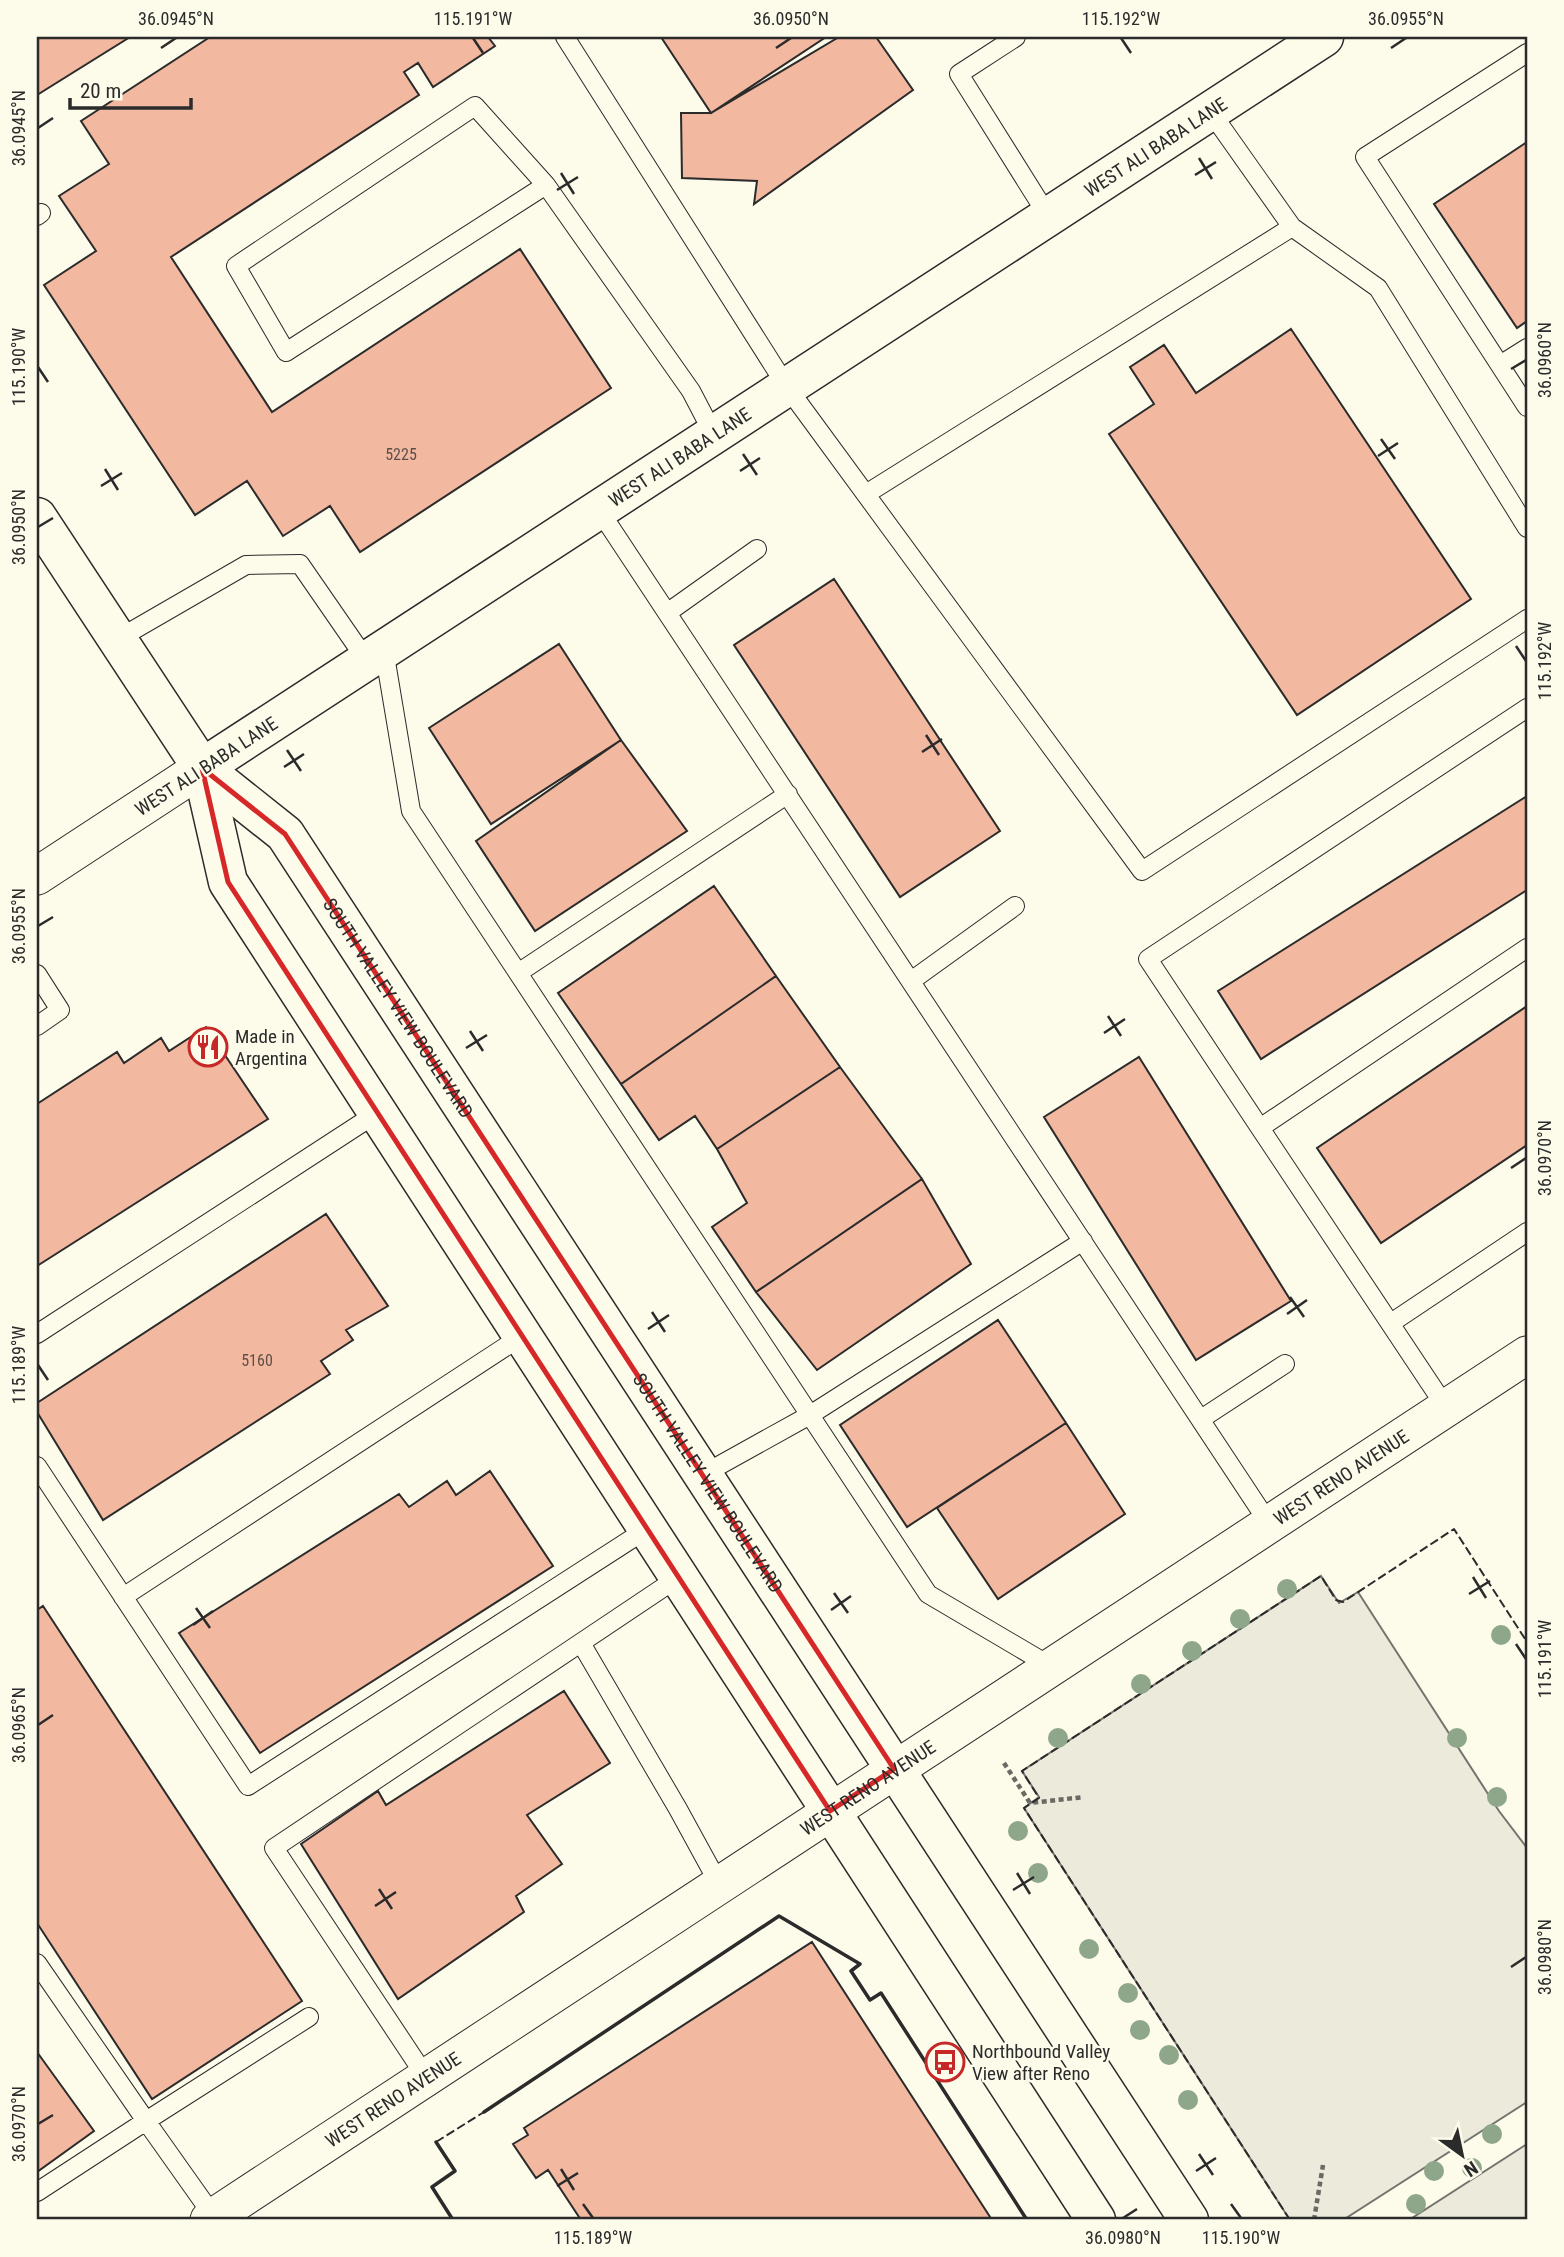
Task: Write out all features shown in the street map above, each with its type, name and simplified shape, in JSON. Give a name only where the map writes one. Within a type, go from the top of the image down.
[{"type":"main road","name":"WEST ALI BABA LANE","points":[[202,768],[1324,37]]},
{"type":"main road","name":"SOUTH VALLEY VIEW BOULEVARD","points":[[37,517],[202,768],[285,834],[1189,2220]]},
{"type":"main road","name":"SOUTH VALLEY VIEW BOULEVARD","points":[[202,768],[228,882],[1096,2220]]},
{"type":"street","name":"WEST ALI BABA LANE","points":[[37,876],[202,768]]},
{"type":"street","name":"WEST RENO AVENUE","points":[[211,2219],[1527,1355]]},
{"type":"lane","points":[[565,37],[787,387],[1142,871],[1527,619]]},
{"type":"lane","points":[[1016,37],[959,74],[1048,216]]},
{"type":"lane","points":[[1527,53],[1365,157],[1527,407]]},
{"type":"lane","points":[[546,185],[286,352],[236,266],[475,106],[546,185],[691,391],[714,435]]},
{"type":"lane","points":[[1210,111],[1292,227],[1378,288],[1527,528]]},
{"type":"lane","points":[[866,494],[1292,227]]},
{"type":"lane","points":[[1500,365],[1527,348]]},
{"type":"lane","points":[[599,510],[1270,1525]]},
{"type":"lane","points":[[667,613],[757,549]]},
{"type":"lane","points":[[118,639],[246,565],[300,564],[376,655],[411,811],[928,1594],[1052,1667]]},
{"type":"lane","points":[[1447,1409],[1148,959],[1527,708]]},
{"type":"lane","points":[[518,973],[788,794]]},
{"type":"lane","points":[[911,981],[1015,906]]},
{"type":"lane","points":[[1260,1128],[1527,948]]},
{"type":"lane","points":[[37,974],[60,1010],[37,1026]]},
{"type":"lane","points":[[37,1334],[377,1113]]},
{"type":"lane","points":[[1391,1324],[1527,1232]]},
{"type":"lane","points":[[702,1475],[810,1415],[1083,1241]]},
{"type":"lane","points":[[123,1597],[522,1336]]},
{"type":"lane","points":[[1201,1419],[1285,1364]]},
{"type":"lane","points":[[37,1466],[247,1786],[647,1529]]},
{"type":"lane","points":[[426,2077],[274,1848],[679,1577]]},
{"type":"lane","points":[[580,1643],[719,1884]]},
{"type":"lane","points":[[37,1963],[211,2219]]},
{"type":"lane","points":[[37,2192],[309,2017]]},
{"type":"path","points":[[1004,1763],[1030,1803],[1084,1797]]},
{"type":"path","points":[[1314,2220],[1323,2165]]},
{"type":"highlighted area","points":[[202,768],[285,834],[894,1769],[830,1811],[228,882]]},
{"type":"shaded area","points":[[1321,1576],[1339,1603],[1358,1592],[1499,1811],[1527,1848],[1527,2102],[1343,2220],[1290,2220],[1024,1808],[1039,1797],[1022,1771]]},
{"type":"shaded area","points":[[1527,2144],[1527,2220],[1409,2220]]},
{"type":"building","points":[[37,37],[130,37],[37,95]]},
{"type":"building","points":[[210,37],[488,37],[495,46],[433,87],[418,63],[404,72],[419,95],[171,257],[272,412],[520,249],[611,388],[360,552],[330,506],[283,536],[247,481],[195,515],[44,285],[96,251],[59,196],[109,164],[81,121]]},
{"type":"building","points":[[661,37],[826,37],[711,113]]},
{"type":"building","points":[[839,37],[876,37],[913,90],[754,204],[757,181],[682,178],[681,113],[711,113]]},
{"type":"building","points":[[1527,142],[1527,321],[1517,328],[1434,204]]},
{"type":"building","points":[[1291,329],[1471,599],[1297,715],[1109,434],[1154,404],[1130,367],[1164,345],[1196,393]]},
{"type":"building","points":[[834,579],[1000,831],[900,897],[734,645]]},
{"type":"building","points":[[559,644],[621,740],[491,824],[429,728]]},
{"type":"building","points":[[621,740],[687,831],[535,931],[476,841]]},
{"type":"building","points":[[1527,796],[1527,890],[1261,1059],[1218,991]]},
{"type":"building","points":[[714,886],[776,976],[621,1084],[558,993]]},
{"type":"building","points":[[776,976],[840,1067],[717,1149],[695,1116],[659,1140],[621,1084]]},
{"type":"building","points":[[1527,1006],[1527,1145],[1381,1243],[1317,1148]]},
{"type":"building","points":[[206,1027],[268,1119],[37,1266],[37,1104],[117,1052],[124,1063],[161,1038],[169,1051]]},
{"type":"building","points":[[1139,1057],[1291,1301],[1196,1360],[1044,1117]]},
{"type":"building","points":[[840,1067],[922,1179],[756,1292],[712,1227],[747,1203],[717,1149]]},
{"type":"building","points":[[922,1179],[971,1264],[817,1370],[756,1292]]},
{"type":"building","points":[[326,1214],[388,1306],[346,1330],[353,1340],[321,1361],[330,1374],[103,1520],[37,1412],[37,1403]]},
{"type":"building","points":[[998,1320],[1066,1423],[907,1527],[840,1425]]},
{"type":"building","points":[[1066,1423],[1125,1514],[998,1599],[937,1508]]},
{"type":"building","points":[[490,1471],[553,1566],[260,1753],[179,1633],[399,1494],[409,1507],[447,1481],[456,1495]]},
{"type":"building","points":[[43,1606],[302,2001],[152,2099],[37,1923],[37,1610]]},
{"type":"building","points":[[564,1691],[610,1763],[527,1815],[562,1864],[516,1896],[524,1912],[398,1999],[301,1844],[378,1791],[386,1805]]},
{"type":"building","points":[[812,1942],[992,2220],[581,2220],[548,2170],[536,2178],[513,2144],[528,2135],[524,2128]]},
{"type":"building","points":[[37,2052],[94,2131],[37,2172]]},
{"type":"fence","points":[[1290,2220],[1024,1808],[1039,1798],[1022,1771],[1321,1576],[1336,1600],[1343,1602],[1454,1529],[1527,1642]]},
{"type":"fence","points":[[436,2142],[484,2112]]},
{"type":"wall","points":[[484,2112],[779,1916],[860,1964],[851,1971],[870,2000],[881,1993],[1027,2220]]},
{"type":"wall","points":[[436,2142],[455,2171],[432,2187],[453,2220]]},
{"type":"place","name":"Made in Argentina","points":[[208,1047]]},
{"type":"place","name":"Northbound Valley View after Reno","points":[[945,2062]]}]
